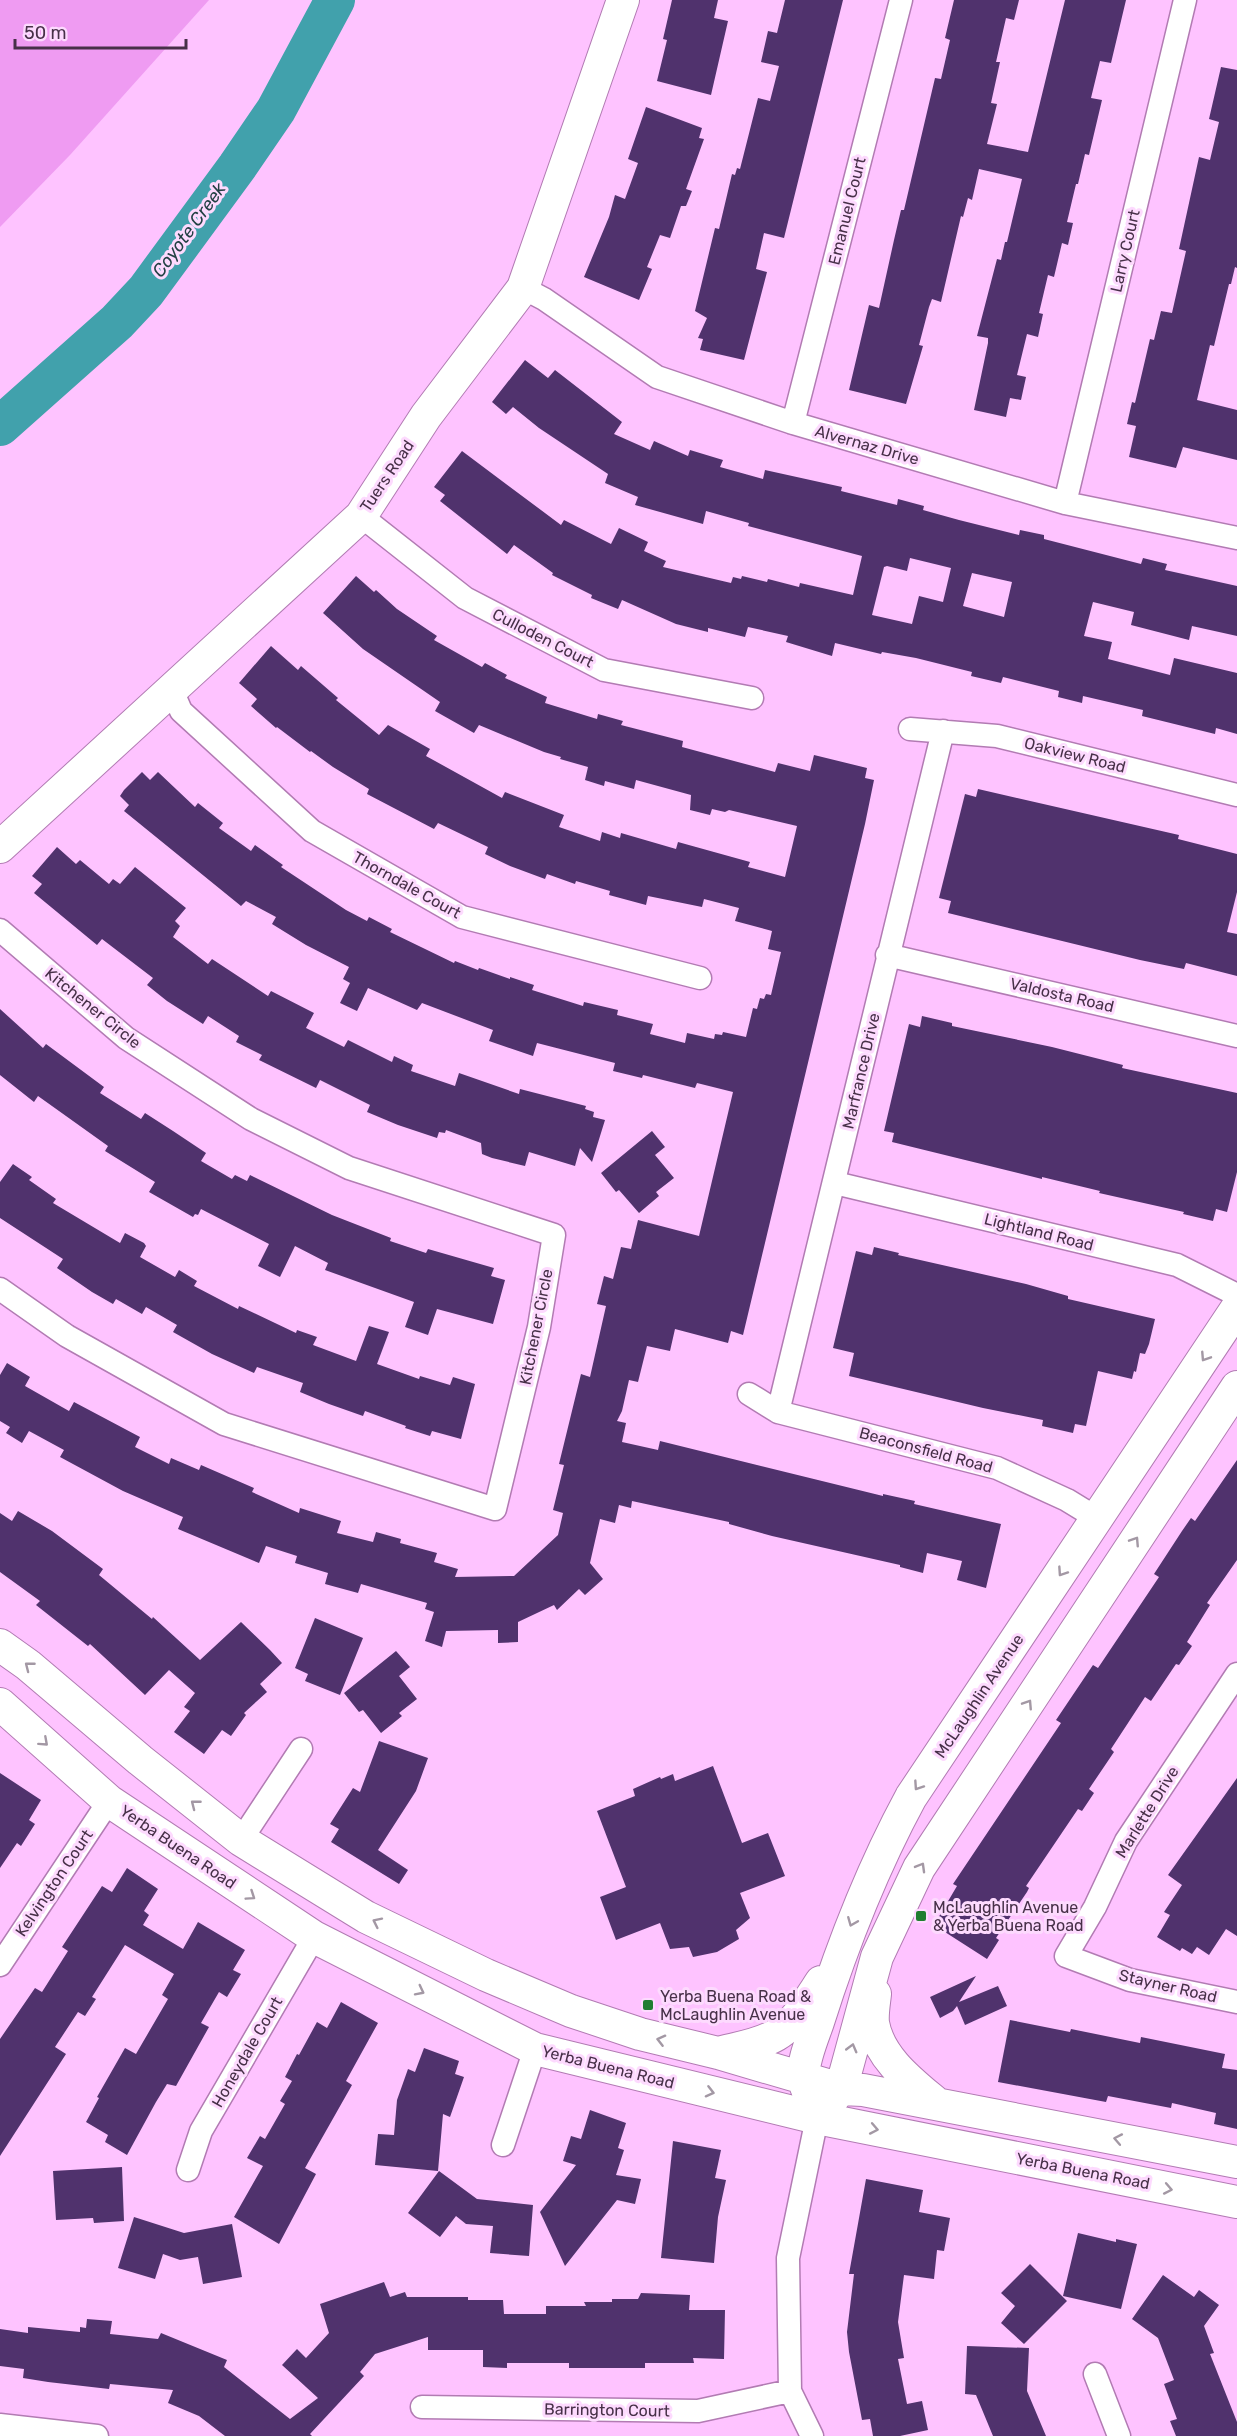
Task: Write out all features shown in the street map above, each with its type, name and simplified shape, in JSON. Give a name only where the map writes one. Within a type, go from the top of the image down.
[{"type":"main road","name":"Tuers Road","points":[[0,847],[361,516],[426,416],[523,288],[623,0]]},
{"type":"main road","name":"McLaughlin Avenue","points":[[803,2078],[808,2054],[840,1950],[863,1893],[911,1797],[1237,1308]]},
{"type":"main road","points":[[817,2118],[841,2090],[877,1957],[920,1869],[1237,1387]]},
{"type":"main road","points":[[0,1645],[28,1665],[140,1760],[241,1840],[366,1917],[486,1975],[571,2011],[640,2034],[718,2053],[841,2090],[863,2090],[1237,2162]]},
{"type":"main road","name":"Yerba Buena Road","points":[[0,1704],[109,1801],[314,1937],[534,2049],[817,2118],[1237,2202]]},
{"type":"main road","points":[[718,2053],[766,2040],[778,2034],[804,2008],[840,1950]]},
{"type":"main road","points":[[877,1957],[873,2023],[885,2054],[904,2076],[937,2104]]},
{"type":"main road","points":[[803,2078],[817,2118]]},
{"type":"street","name":"Emanuel Court","points":[[793,423],[901,0]]},
{"type":"street","name":"Larry Court","points":[[1065,503],[1185,0]]},
{"type":"street","name":"Alvernaz Drive","points":[[523,288],[544,299],[657,377],[793,423],[1065,503],[1237,538]]},
{"type":"street","name":"Culloden Court","points":[[361,516],[465,598],[604,670],[752,698]]},
{"type":"street","name":"Thorndale Court","points":[[172,690],[181,711],[312,831],[462,917],[700,978]]},
{"type":"street","name":"Oakview Road","points":[[910,729],[997,736],[1237,795]]},
{"type":"street","name":"Marfrance Drive","points":[[778,1412],[943,731]]},
{"type":"street","name":"Kitchener Circle","points":[[0,930],[126,1038],[251,1119],[349,1167],[554,1235],[539,1327],[495,1509],[224,1424],[67,1336],[0,1289]]},
{"type":"street","name":"Valdosta Road","points":[[887,955],[1237,1036]]},
{"type":"street","name":"Lightland Road","points":[[835,1183],[1177,1265],[1237,1295]]},
{"type":"street","name":"Beaconsfield Road","points":[[749,1394],[778,1412],[997,1468],[1067,1500],[1098,1519]]},
{"type":"street","name":"Marlette Drive","points":[[1066,1956],[1095,1906],[1126,1841],[1237,1674]]},
{"type":"street","points":[[241,1840],[301,1749]]},
{"type":"street","name":"Kelvington Court","points":[[0,1965],[109,1801]]},
{"type":"street","name":"Honeydale Court","points":[[188,2170],[201,2131],[314,1937]]},
{"type":"street","name":"Stayner Road","points":[[1066,1956],[1130,1980],[1237,2002]]},
{"type":"street","points":[[503,2145],[534,2049]]},
{"type":"street","points":[[812,2436],[790,2391],[788,2258],[817,2118]]},
{"type":"street","points":[[1095,2374],[1119,2436]]},
{"type":"street","name":"Barrington Court","points":[[422,2407],[698,2411],[790,2391]]},
{"type":"street","points":[[0,2425],[97,2436]]},
{"type":"shaded area","points":[[0,0],[209,0],[70,155],[0,227]]},
{"type":"building","points":[[672,0],[718,0],[714,18],[728,21],[711,95],[657,81],[667,40],[663,39]]},
{"type":"building","points":[[785,0],[843,0],[784,238],[764,233],[756,269],[767,272],[744,360],[700,350],[703,339],[698,338],[707,318],[695,311],[715,228],[719,229],[732,174],[735,175],[737,168],[740,169],[758,98],[770,101],[779,66],[761,62],[768,31],[777,33]]},
{"type":"building","points":[[954,0],[1019,0],[1014,20],[1006,18],[996,62],[1000,62],[991,103],[997,104],[987,144],[1028,152],[1065,0],[1126,0],[1111,63],[1100,61],[1091,98],[1102,100],[1089,155],[1085,154],[1067,222],[1073,223],[1068,245],[1062,243],[1054,277],[1048,275],[1039,313],[1043,314],[1038,337],[1027,334],[1017,375],[1026,377],[1021,400],[1010,398],[1006,417],[974,410],[988,343],[988,338],[977,336],[997,259],[1001,260],[1005,242],[1007,242],[1022,179],[979,169],[972,200],[968,198],[963,217],[961,216],[941,302],[932,299],[929,307],[919,345],[923,346],[906,404],[849,390],[869,305],[879,308],[901,210],[904,210],[935,78],[941,79],[950,40],[945,38]]},
{"type":"building","points":[[1221,67],[1237,70],[1237,268],[1235,267],[1231,284],[1229,284],[1214,346],[1210,345],[1197,400],[1237,410],[1237,460],[1183,447],[1176,468],[1129,457],[1136,426],[1127,424],[1132,402],[1135,403],[1150,339],[1154,340],[1161,311],[1172,313],[1186,251],[1179,249],[1199,157],[1210,160],[1219,122],[1209,119]]},
{"type":"building","points":[[646,107],[702,128],[699,138],[704,139],[686,189],[692,191],[686,206],[681,206],[670,238],[660,235],[647,267],[652,269],[639,300],[584,277],[609,217],[615,195],[625,199],[638,163],[628,159]]},
{"type":"building","points":[[525,360],[548,378],[555,370],[622,422],[614,434],[650,450],[654,441],[688,456],[690,450],[723,460],[720,467],[763,479],[765,470],[842,487],[841,491],[897,505],[898,499],[924,506],[923,510],[959,520],[1019,535],[1020,530],[1044,535],[1044,539],[1141,564],[1143,558],[1167,564],[1165,570],[1237,586],[1237,636],[1192,626],[1189,640],[1131,625],[1134,612],[1093,602],[1084,636],[1112,642],[1108,659],[1170,675],[1174,658],[1237,673],[1237,734],[1216,728],[1215,734],[1142,716],[1143,710],[1083,696],[1082,703],[1058,697],[1059,691],[1003,677],[1001,683],[971,676],[972,672],[916,658],[882,652],[881,654],[835,643],[832,656],[786,642],[788,636],[748,627],[745,637],[708,628],[708,632],[676,624],[622,600],[618,609],[591,598],[592,595],[552,575],[553,573],[514,545],[507,554],[440,501],[445,495],[434,487],[462,451],[561,525],[564,520],[611,544],[619,528],[648,542],[644,551],[666,561],[663,567],[731,583],[733,577],[741,579],[742,576],[767,582],[768,579],[799,587],[800,583],[853,595],[862,556],[748,526],[749,523],[706,511],[703,524],[635,505],[638,497],[605,483],[608,474],[539,428],[513,407],[506,414],[492,402]],"holes":[[[910,558],[951,568],[943,602],[919,596],[912,624],[872,615],[884,567],[907,571]],[[972,573],[1012,582],[1004,617],[963,606]]]},
{"type":"building","points":[[356,576],[374,592],[376,590],[397,609],[437,636],[434,640],[482,667],[485,663],[507,675],[505,678],[547,697],[545,703],[597,719],[598,714],[623,721],[621,725],[683,741],[682,747],[775,772],[778,763],[810,771],[814,755],[867,768],[865,778],[874,780],[865,824],[743,1335],[731,1331],[728,1343],[675,1329],[670,1351],[647,1346],[638,1382],[629,1380],[622,1411],[617,1421],[626,1423],[622,1442],[658,1450],[660,1441],[883,1496],[883,1494],[915,1501],[914,1504],[1001,1524],[986,1588],[957,1580],[962,1561],[927,1553],[923,1573],[900,1567],[900,1565],[772,1536],[729,1524],[729,1522],[632,1501],[631,1508],[619,1505],[615,1523],[600,1519],[590,1563],[603,1579],[585,1595],[579,1589],[557,1610],[554,1605],[518,1622],[518,1642],[498,1643],[498,1630],[446,1631],[442,1647],[425,1641],[434,1612],[425,1609],[427,1603],[361,1584],[358,1593],[325,1584],[328,1573],[295,1563],[297,1556],[266,1546],[259,1563],[178,1529],[183,1517],[123,1491],[60,1457],[64,1450],[29,1431],[22,1443],[6,1433],[10,1427],[0,1421],[0,1375],[7,1363],[30,1377],[25,1386],[69,1411],[74,1402],[140,1437],[135,1447],[169,1464],[171,1458],[199,1470],[201,1465],[254,1488],[252,1492],[299,1513],[300,1508],[341,1521],[337,1533],[373,1542],[376,1532],[401,1539],[400,1543],[437,1553],[434,1562],[458,1569],[455,1577],[514,1576],[558,1535],[563,1513],[553,1510],[564,1465],[559,1464],[581,1374],[590,1377],[606,1306],[597,1304],[604,1276],[613,1279],[621,1247],[631,1249],[638,1220],[699,1236],[733,1092],[697,1083],[695,1088],[643,1075],[642,1078],[613,1071],[615,1063],[537,1043],[533,1056],[489,1041],[493,1030],[422,1003],[417,1010],[368,988],[357,1011],[340,1003],[350,983],[343,979],[349,967],[272,924],[276,917],[246,901],[241,906],[124,811],[129,805],[120,796],[124,790],[142,772],[150,780],[158,772],[195,807],[198,803],[223,823],[219,828],[251,851],[255,845],[283,865],[281,867],[346,910],[367,921],[369,917],[392,929],[390,932],[454,963],[455,961],[478,970],[479,968],[534,985],[532,990],[583,1006],[584,1002],[618,1010],[617,1015],[653,1024],[650,1034],[685,1043],[687,1033],[714,1039],[715,1034],[722,1035],[723,1032],[746,1037],[753,1008],[757,1009],[760,998],[764,999],[766,994],[771,995],[781,952],[768,949],[772,931],[735,921],[739,908],[704,899],[702,907],[648,896],[646,905],[609,895],[610,891],[576,881],[575,884],[547,874],[545,879],[510,866],[485,854],[488,847],[438,823],[434,829],[367,794],[369,789],[276,728],[251,706],[257,699],[239,683],[271,646],[298,670],[301,666],[338,698],[336,700],[379,735],[388,725],[430,749],[426,756],[502,798],[505,792],[564,815],[559,827],[600,841],[602,832],[620,838],[621,833],[676,849],[678,842],[750,862],[748,867],[785,877],[797,826],[729,810],[725,812],[712,809],[710,815],[690,810],[691,795],[636,780],[634,789],[605,781],[604,786],[585,780],[588,767],[560,759],[561,757],[479,725],[474,733],[435,711],[440,702],[363,649],[323,613]]},
{"type":"building","points":[[978,789],[1179,835],[1178,839],[1237,854],[1237,892],[1227,932],[1237,934],[1237,976],[1186,963],[1184,969],[1140,960],[948,913],[951,901],[939,898],[965,794],[976,797]]},
{"type":"building","points":[[57,847],[76,864],[80,860],[109,884],[113,879],[120,884],[135,867],[186,908],[175,921],[180,926],[173,937],[208,964],[212,959],[268,996],[271,991],[314,1013],[306,1028],[344,1047],[348,1040],[392,1062],[394,1056],[413,1065],[411,1071],[455,1086],[459,1073],[519,1094],[520,1089],[586,1106],[585,1109],[594,1112],[593,1117],[605,1120],[592,1162],[580,1148],[575,1166],[529,1152],[525,1166],[492,1158],[482,1154],[481,1143],[446,1130],[445,1133],[439,1132],[437,1138],[398,1125],[367,1112],[370,1105],[320,1080],[316,1088],[259,1060],[262,1055],[236,1042],[239,1036],[208,1016],[203,1024],[167,1001],[147,985],[153,978],[102,939],[97,945],[34,893],[42,884],[32,876]]},
{"type":"building","points":[[0,1009],[43,1048],[46,1044],[104,1087],[100,1093],[141,1119],[145,1113],[173,1131],[206,1153],[201,1161],[232,1179],[235,1175],[247,1181],[250,1175],[332,1215],[391,1238],[390,1241],[426,1253],[428,1249],[494,1268],[491,1276],[505,1280],[493,1324],[437,1309],[428,1335],[405,1327],[414,1302],[325,1270],[328,1263],[295,1246],[280,1277],[258,1266],[269,1244],[201,1209],[198,1215],[195,1214],[193,1217],[149,1192],[155,1182],[105,1151],[108,1146],[38,1096],[34,1102],[0,1075]]},
{"type":"building","points":[[922,1016],[952,1023],[952,1026],[1123,1065],[1122,1068],[1237,1093],[1237,1172],[1227,1212],[1216,1209],[1213,1221],[1183,1214],[1184,1212],[1099,1193],[1100,1191],[892,1142],[894,1133],[884,1131],[909,1024],[920,1027]]},
{"type":"building","points":[[652,1131],[665,1147],[655,1155],[674,1178],[656,1192],[659,1196],[639,1213],[619,1190],[616,1192],[601,1173]]},
{"type":"building","points":[[13,1164],[32,1177],[29,1180],[56,1199],[53,1203],[120,1243],[125,1233],[144,1243],[146,1246],[140,1257],[175,1277],[179,1270],[197,1281],[194,1286],[238,1309],[239,1306],[296,1333],[297,1330],[317,1337],[313,1345],[356,1361],[369,1326],[389,1332],[377,1364],[419,1379],[420,1376],[450,1385],[453,1377],[475,1384],[461,1439],[432,1431],[430,1436],[365,1411],[363,1416],[329,1404],[300,1392],[303,1383],[257,1367],[254,1373],[212,1354],[173,1332],[177,1325],[146,1307],[142,1314],[116,1299],[113,1304],[92,1292],[57,1268],[63,1259],[0,1218],[0,1182]]},
{"type":"building","points":[[874,1247],[899,1253],[898,1255],[1026,1284],[1068,1296],[1068,1299],[1155,1319],[1149,1344],[1145,1354],[1140,1353],[1132,1379],[1098,1371],[1086,1426],[1075,1424],[1073,1433],[1042,1426],[1043,1420],[849,1376],[854,1353],[833,1348],[856,1251],[872,1255]]},
{"type":"building","points":[[1237,1460],[1237,1560],[1207,1603],[1210,1605],[1187,1642],[1192,1646],[1179,1665],[1176,1664],[1151,1701],[1145,1697],[1111,1749],[1114,1752],[1089,1789],[1094,1793],[1082,1811],[1078,1809],[1026,1886],[1029,1888],[1027,1892],[996,1938],[999,1940],[987,1959],[934,1925],[957,1886],[953,1884],[1061,1723],[1056,1720],[1093,1665],[1098,1668],[1159,1577],[1154,1574],[1182,1531],[1191,1518],[1195,1521]]},
{"type":"building","points":[[18,1511],[52,1531],[103,1569],[99,1575],[152,1619],[153,1617],[200,1660],[241,1622],[270,1650],[282,1663],[260,1684],[267,1692],[244,1713],[246,1715],[231,1736],[222,1730],[204,1754],[174,1732],[190,1711],[184,1707],[195,1693],[169,1670],[145,1695],[90,1644],[88,1646],[36,1605],[40,1601],[0,1572],[0,1513],[12,1521]]},
{"type":"building","points":[[315,1618],[363,1638],[340,1695],[305,1681],[308,1674],[295,1668]]},
{"type":"building","points":[[396,1651],[410,1667],[399,1676],[417,1699],[399,1713],[402,1716],[381,1733],[363,1710],[359,1712],[344,1693]]},
{"type":"building","points":[[379,1741],[428,1758],[416,1791],[378,1850],[408,1870],[399,1884],[331,1842],[339,1829],[330,1824],[353,1788],[360,1792]]},
{"type":"building","points":[[713,1766],[742,1843],[768,1833],[785,1876],[740,1893],[750,1918],[736,1930],[739,1939],[717,1952],[693,1957],[689,1947],[670,1949],[660,1923],[616,1940],[600,1897],[626,1887],[597,1811],[635,1796],[633,1789],[660,1777],[661,1779],[673,1774],[675,1781]]},
{"type":"building","points":[[0,1773],[41,1800],[29,1820],[35,1824],[21,1846],[17,1843],[0,1868]]},
{"type":"building","points":[[1237,1778],[1237,1936],[1226,1929],[1209,1955],[1197,1947],[1192,1954],[1182,1948],[1180,1951],[1157,1937],[1170,1915],[1164,1912],[1182,1885],[1168,1875]]},
{"type":"building","points":[[127,1868],[158,1889],[144,1911],[149,1915],[143,1925],[183,1949],[198,1922],[245,1950],[233,1970],[241,1974],[227,1997],[219,1992],[201,2023],[209,2027],[176,2086],[167,2084],[127,2155],[105,2142],[108,2135],[86,2122],[99,2098],[97,2097],[125,2048],[136,2054],[168,1999],[162,1995],[174,1974],[125,1945],[92,1997],[96,1999],[85,2016],[78,2012],[55,2047],[66,2054],[0,2156],[0,2039],[35,1988],[42,1992],[68,1951],[62,1947],[102,1886],[112,1892]]},
{"type":"building","points":[[976,1976],[959,2002],[998,1986],[1007,2006],[965,2025],[957,2006],[940,2018],[930,1997]]},
{"type":"building","points":[[341,2002],[378,2023],[346,2081],[352,2085],[305,2168],[316,2174],[279,2244],[234,2217],[263,2166],[247,2158],[260,2136],[265,2139],[285,2104],[280,2101],[292,2081],[285,2077],[297,2054],[299,2055],[317,2022],[327,2028]]},
{"type":"building","points":[[1010,2020],[1140,2043],[1141,2037],[1225,2054],[1222,2068],[1237,2070],[1237,2129],[1214,2124],[1216,2113],[1172,2103],[1171,2108],[1108,2096],[1106,2102],[998,2082]]},
{"type":"building","points":[[424,2048],[459,2061],[455,2074],[464,2077],[450,2117],[443,2114],[438,2171],[375,2165],[378,2134],[394,2135],[397,2100],[408,2069],[415,2072]]},
{"type":"building","points":[[590,2110],[626,2123],[618,2148],[624,2150],[616,2175],[641,2179],[635,2204],[617,2200],[565,2266],[540,2212],[576,2165],[563,2161],[571,2136],[581,2139]]},
{"type":"building","points":[[673,2141],[721,2150],[715,2178],[726,2180],[718,2217],[714,2263],[661,2258]]},
{"type":"building","points":[[122,2167],[124,2221],[94,2223],[93,2218],[56,2220],[53,2171]]},
{"type":"building","points":[[439,2171],[477,2199],[533,2205],[529,2256],[490,2253],[493,2226],[466,2224],[456,2216],[440,2237],[408,2213]]},
{"type":"building","points":[[866,2179],[923,2190],[919,2212],[950,2218],[944,2251],[937,2250],[934,2279],[904,2275],[898,2322],[904,2358],[898,2359],[907,2404],[922,2401],[928,2430],[900,2436],[873,2436],[870,2419],[862,2420],[849,2352],[847,2332],[854,2274],[849,2274]]},
{"type":"building","points":[[134,2217],[184,2233],[232,2224],[242,2277],[203,2284],[198,2257],[180,2260],[163,2254],[155,2279],[118,2268]]},
{"type":"building","points":[[1078,2233],[1116,2242],[1116,2239],[1137,2244],[1121,2309],[1063,2296]]},
{"type":"building","points":[[1030,2264],[1067,2301],[1024,2344],[1001,2323],[1015,2306],[1001,2293]]},
{"type":"building","points":[[1163,2275],[1194,2297],[1199,2290],[1219,2305],[1204,2326],[1214,2353],[1210,2354],[1237,2422],[1237,2436],[1176,2436],[1170,2421],[1177,2419],[1164,2384],[1174,2380],[1158,2338],[1132,2319]]},
{"type":"building","points":[[384,2282],[390,2297],[405,2292],[407,2297],[468,2297],[468,2300],[503,2300],[504,2314],[546,2314],[546,2306],[586,2306],[584,2302],[638,2299],[641,2293],[690,2295],[689,2310],[725,2310],[724,2359],[693,2358],[694,2363],[645,2363],[645,2368],[569,2368],[569,2363],[507,2363],[507,2368],[483,2367],[483,2350],[428,2350],[428,2337],[375,2354],[360,2372],[364,2376],[310,2434],[312,2436],[225,2436],[199,2416],[168,2403],[173,2390],[110,2384],[109,2389],[48,2382],[23,2378],[24,2369],[0,2366],[0,2329],[28,2333],[28,2327],[80,2332],[80,2327],[86,2328],[87,2319],[112,2321],[110,2334],[158,2339],[161,2333],[227,2360],[224,2367],[290,2419],[318,2398],[282,2365],[297,2349],[306,2358],[329,2333],[320,2304]]},
{"type":"building","points":[[967,2346],[1029,2348],[1027,2391],[1046,2436],[993,2436],[976,2395],[965,2394]]},
{"type":"waterway","name":"Coyote Creek","points":[[0,426],[117,322],[146,291],[276,110],[335,0]]},
{"type":"place","name":"McLaughlin Avenue & Yerba Buena Road","points":[[921,1916]]},
{"type":"place","name":"Yerba Buena Road & McLaughlin Avenue","points":[[648,2005]]}]
